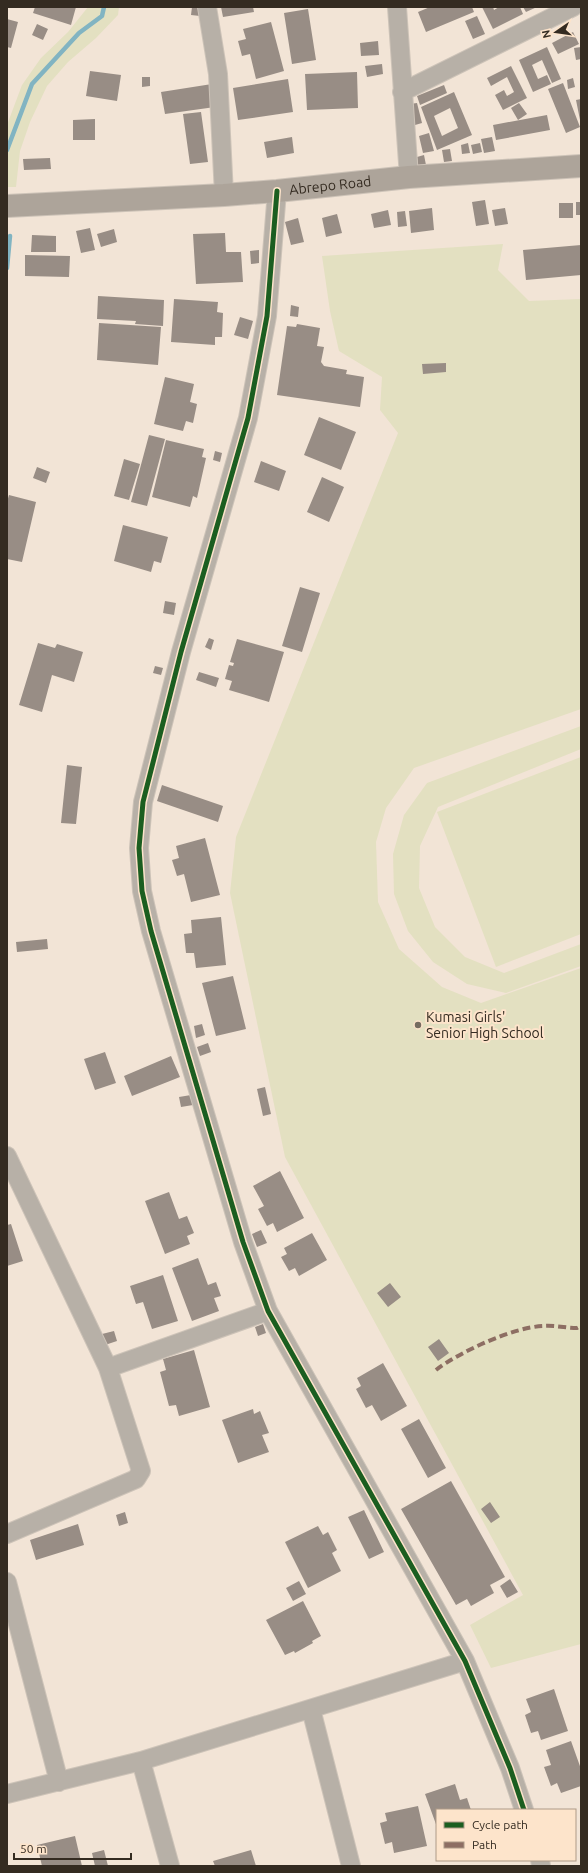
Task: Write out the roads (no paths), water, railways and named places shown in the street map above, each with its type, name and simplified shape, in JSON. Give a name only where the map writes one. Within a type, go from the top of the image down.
[{"type":"main road","name":"Abrepo Road","points":[[7,206],[277,192],[409,177],[581,166]]},
{"type":"street","points":[[208,7],[218,74],[224,195]]},
{"type":"street","points":[[397,7],[409,177]]},
{"type":"street","points":[[402,92],[573,7]]},
{"type":"street","points":[[277,192],[268,316],[248,418],[190,622],[143,802],[139,848],[142,891],[151,931],[243,1242],[268,1311],[465,1661],[510,1768],[524,1809]]},
{"type":"street","points":[[7,1156],[108,1368],[141,1471],[136,1480],[7,1534]]},
{"type":"street","points":[[108,1368],[268,1311]]},
{"type":"street","points":[[7,1582],[59,1782]]},
{"type":"street","points":[[7,1794],[141,1761],[465,1661]]},
{"type":"street","points":[[311,1709],[351,1866]]},
{"type":"street","points":[[141,1761],[170,1866]]},
{"type":"waterway","points":[[7,150],[32,84],[79,33],[102,16],[104,7]]},
{"type":"waterway","points":[[7,268],[10,236]]},
{"type":"place","name":"Kumasi Girls' Senior High School","points":[[418,1025]]}]
